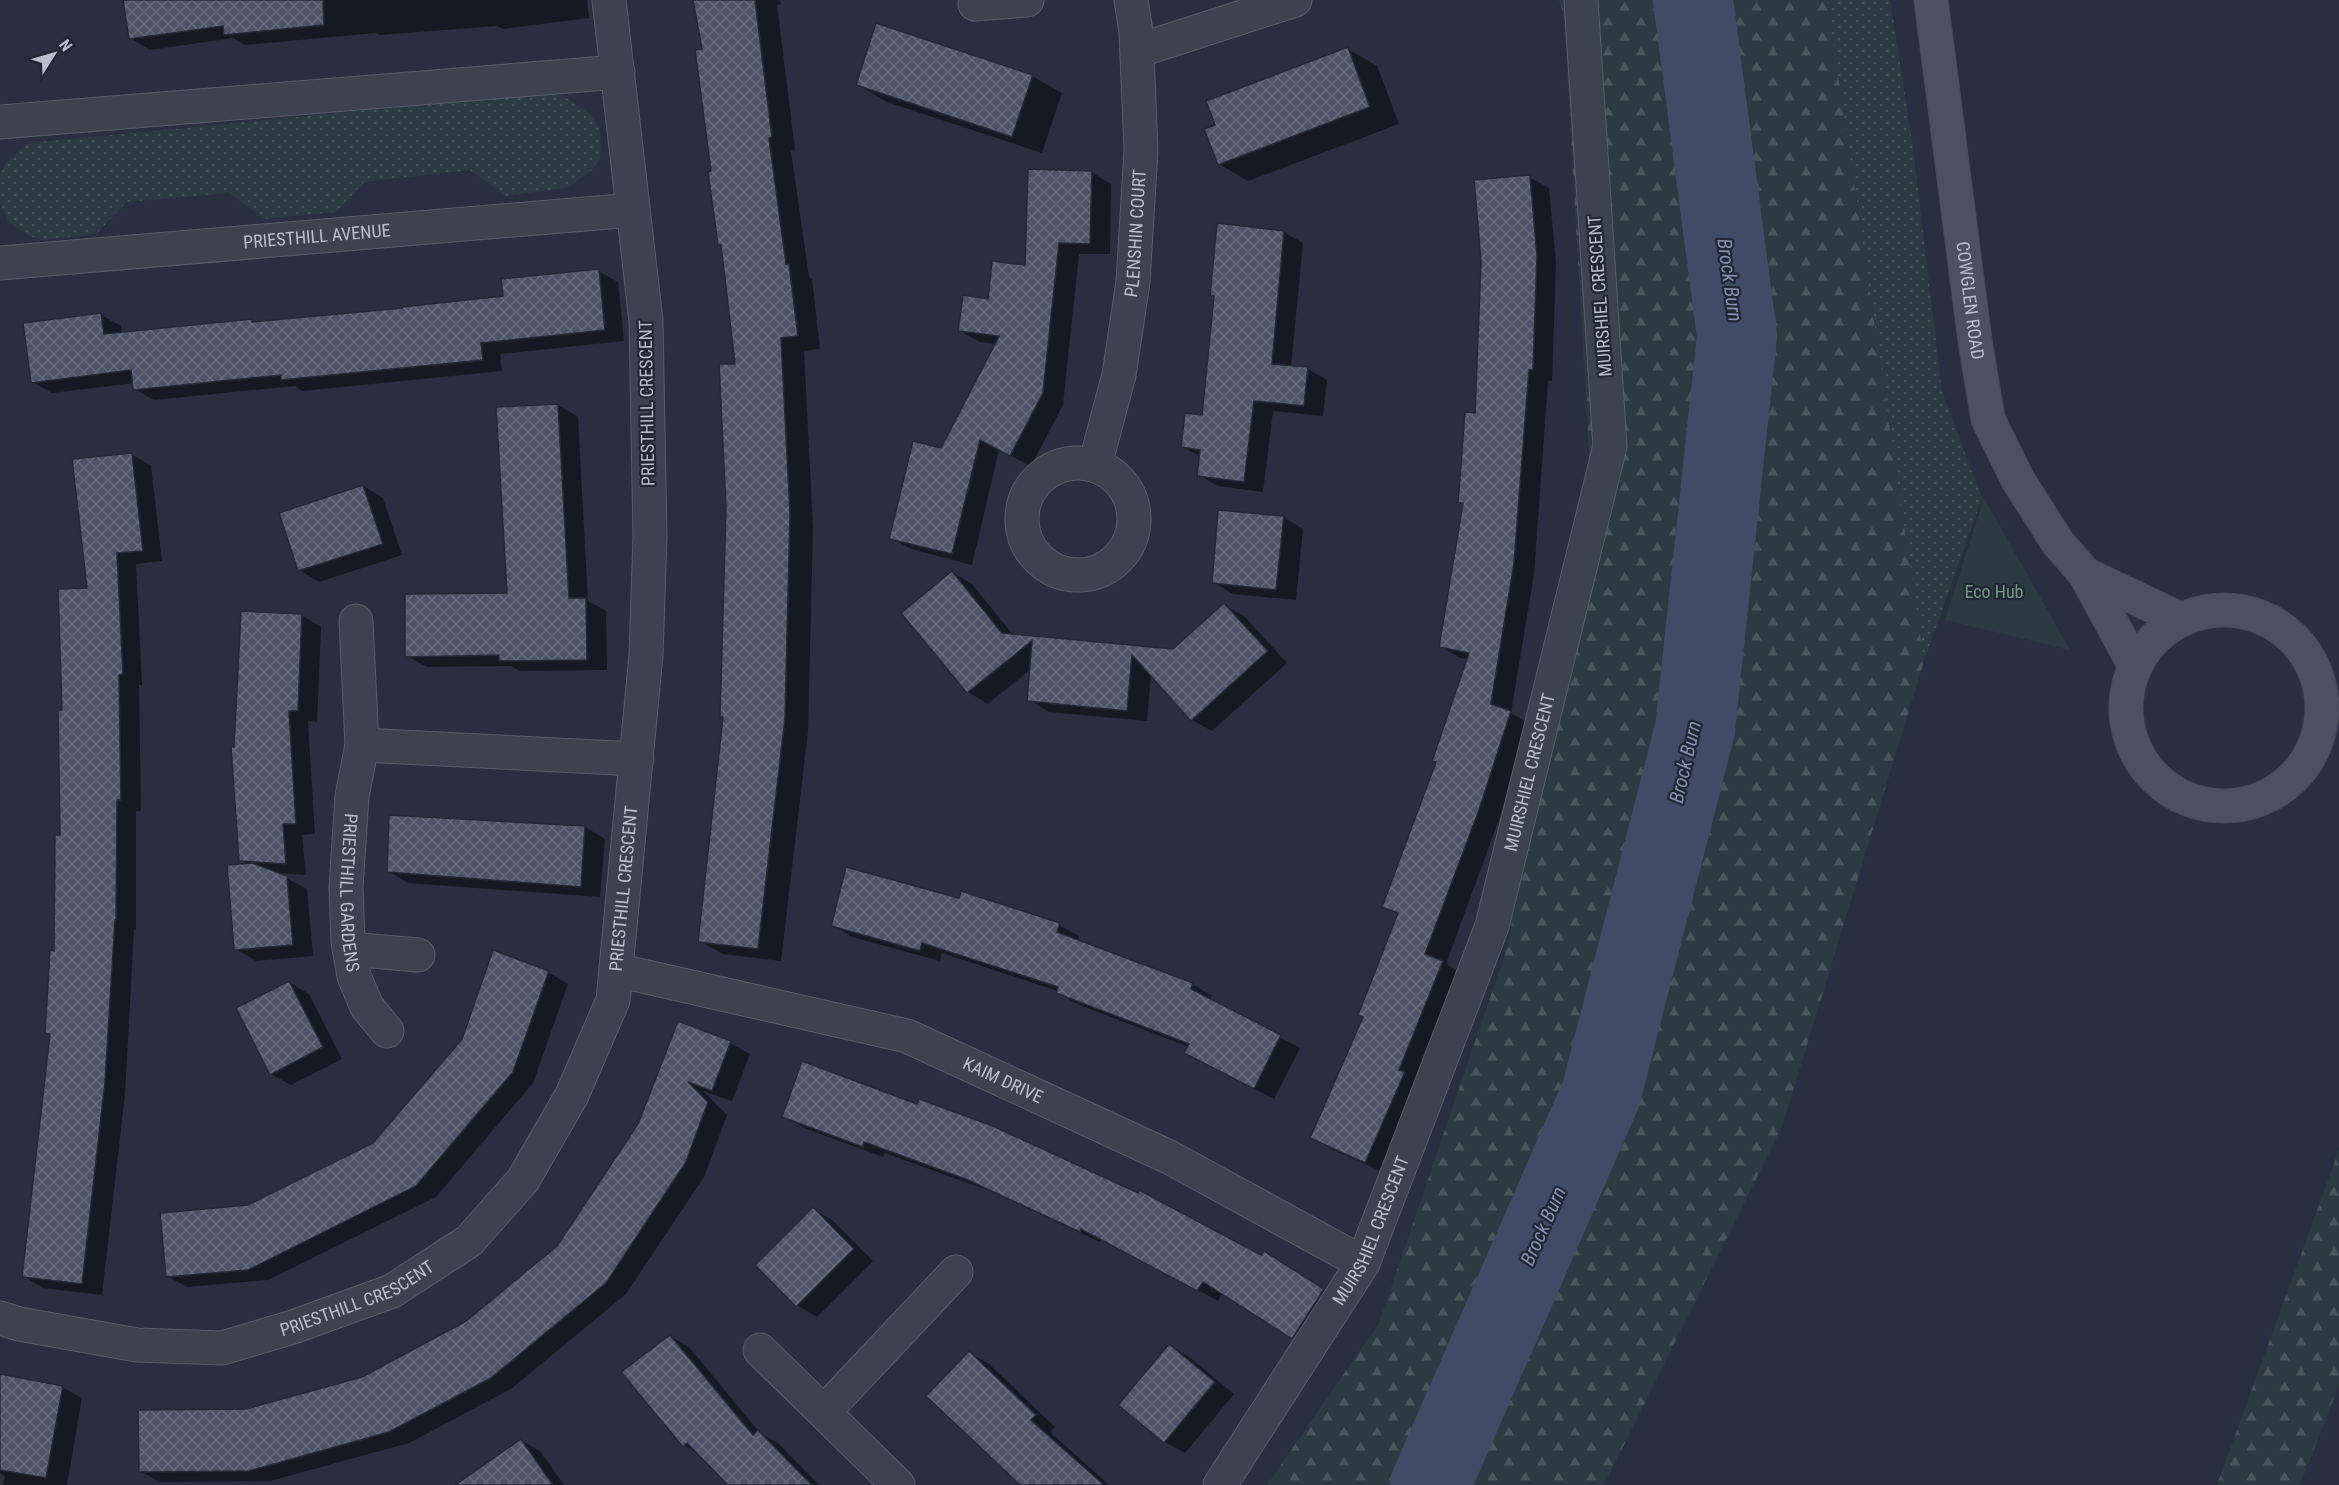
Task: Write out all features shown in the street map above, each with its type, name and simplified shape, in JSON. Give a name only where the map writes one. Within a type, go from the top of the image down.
[{"type":"street","name":"PRIESTHILL CRESCENT","points":[[0,1318],[19,1324],[137,1345],[222,1348],[293,1327],[392,1292],[468,1241],[523,1180],[577,1084],[613,1000],[646,655],[650,536],[646,321],[609,0]]},
{"type":"street","points":[[975,4],[1027,0]]},
{"type":"street","name":"PLENSHIN COURT","points":[[1095,465],[1119,375],[1133,282],[1141,150],[1137,51],[1131,0]]},
{"type":"street","points":[[1137,51],[1295,0]]},
{"type":"street","name":"MUIRSHIEL CRESCENT","points":[[1220,1485],[1363,1263],[1492,926],[1610,446],[1581,0]]},
{"type":"street","name":"COWGLEN ROAD","points":[[1931,0],[1975,340],[1988,419],[2018,480],[2058,543],[2085,574],[2135,666]]},
{"type":"street","points":[[0,122],[618,72]]},
{"type":"street","name":"PRIESTHILL AVENUE","points":[[0,263],[633,210]]},
{"type":"street","name":"COWGLEN ROAD","points":[[2085,574],[2180,620]]},
{"type":"street","points":[[2234,610],[2261,617],[2282,629],[2300,647],[2330,695],[2321,717],[2317,740],[2306,762],[2282,787],[2251,802],[2216,806],[2191,801],[2168,789],[2148,770],[2134,747],[2126,720],[2126,693],[2135,666],[2153,639],[2180,620],[2206,611],[2234,610]]},
{"type":"street","name":"PRIESTHILL GARDENS","points":[[356,621],[362,744],[350,819],[346,888],[349,949],[354,976],[367,1007],[387,1031]]},
{"type":"street","points":[[362,744],[637,759]]},
{"type":"street","points":[[2306,762],[2339,753]]},
{"type":"street","points":[[349,949],[418,955]]},
{"type":"street","name":"KAIM DRIVE","points":[[616,970],[907,1036],[1169,1157],[1363,1263]]},
{"type":"street","points":[[824,1412],[956,1272]]},
{"type":"street","points":[[760,1350],[898,1485]]},
{"type":"green space","points":[[1559,0],[1827,0],[1924,661],[1782,1127],[1604,1485],[1267,1485],[1379,1323],[1508,945],[1590,469],[1564,16]]},
{"type":"green space","points":[[1827,0],[1890,0],[1912,140],[1942,392],[1982,498],[1924,661]]},
{"type":"green space","points":[[554,92],[573,102],[592,117],[600,132],[600,159],[591,171],[569,187],[506,196],[470,170],[364,182],[336,212],[263,219],[230,193],[127,202],[96,234],[43,240],[29,236],[8,221],[0,202],[0,176],[6,163],[28,143]]},
{"type":"green space","name":"Eco Hub","points":[[1984,498],[2070,650],[1945,620]]},
{"type":"green space","points":[[2339,1150],[2339,1385],[2300,1485],[2217,1485]]},
{"type":"building","points":[[123,0],[323,0],[324,25],[224,35],[223,26],[129,39]]},
{"type":"building","points":[[693,0],[755,0],[772,137],[769,138],[798,336],[781,338],[790,514],[785,718],[758,949],[698,942],[723,717],[720,717],[726,507],[719,364],[735,364],[721,245],[718,245],[708,172],[711,171],[695,50],[702,49]]},
{"type":"building","points":[[876,23],[1033,75],[1012,137],[856,85]]},
{"type":"building","points":[[1348,47],[1370,107],[1218,165],[1204,129],[1215,125],[1206,101]]},
{"type":"building","points":[[1028,169],[1092,171],[1090,244],[1059,243],[1043,393],[1010,456],[980,440],[952,554],[889,539],[913,441],[941,448],[999,336],[958,331],[963,295],[988,299],[992,261],[1025,265]]},
{"type":"building","points":[[1530,175],[1537,256],[1533,370],[1529,370],[1514,563],[1491,704],[1511,711],[1479,810],[1425,954],[1443,961],[1399,1070],[1405,1072],[1365,1163],[1310,1138],[1363,1017],[1358,1015],[1398,913],[1382,907],[1436,762],[1432,761],[1469,653],[1439,647],[1463,503],[1458,503],[1465,412],[1475,413],[1481,261],[1474,180]]},
{"type":"building","points":[[1217,223],[1284,231],[1272,364],[1308,367],[1304,406],[1254,401],[1244,482],[1197,476],[1200,450],[1181,447],[1185,413],[1202,415],[1214,296],[1210,296]]},
{"type":"building","points":[[599,269],[605,330],[481,343],[483,360],[281,380],[281,375],[133,390],[131,370],[31,383],[23,323],[101,313],[104,334],[252,319],[252,322],[402,308],[503,296],[501,279]]},
{"type":"building","points":[[558,404],[569,598],[586,598],[587,660],[499,661],[499,655],[405,657],[405,594],[507,593],[496,407]]},
{"type":"building","points":[[132,453],[143,551],[117,553],[123,674],[119,675],[121,800],[117,800],[116,920],[105,1082],[82,1284],[22,1277],[50,1034],[45,1033],[50,950],[54,951],[55,835],[60,835],[58,710],[62,710],[58,589],[87,588],[72,459]]},
{"type":"building","points":[[363,485],[383,544],[298,571],[279,513]]},
{"type":"building","points":[[1218,510],[1284,516],[1276,590],[1212,583]]},
{"type":"building","points":[[952,571],[1002,633],[1173,649],[1224,603],[1268,651],[1191,721],[1132,655],[1127,711],[1027,701],[1032,641],[967,693],[901,613]]},
{"type":"building","points":[[241,611],[302,614],[298,711],[289,711],[296,824],[283,824],[286,864],[239,861],[231,747],[234,747]]},
{"type":"building","points":[[389,815],[585,826],[581,887],[387,872]]},
{"type":"building","points":[[252,863],[287,876],[293,945],[234,950],[227,865]]},
{"type":"building","points":[[846,867],[959,898],[961,891],[1060,923],[1057,932],[1193,983],[1191,989],[1281,1035],[1254,1089],[1184,1053],[1189,1044],[1056,993],[1058,987],[922,943],[920,951],[831,926]]},
{"type":"building","points":[[493,950],[549,971],[513,1072],[416,1186],[248,1270],[166,1277],[160,1213],[248,1205],[373,1143],[462,1039]]},
{"type":"building","points":[[289,981],[323,1047],[270,1075],[236,1008]]},
{"type":"building","points":[[678,1021],[731,1041],[712,1091],[688,1082],[708,1102],[686,1162],[606,1283],[491,1378],[389,1432],[249,1471],[139,1472],[138,1410],[246,1409],[362,1377],[466,1321],[557,1246],[638,1124]]},
{"type":"building","points":[[802,1061],[917,1104],[919,1099],[993,1126],[1138,1193],[1139,1190],[1261,1255],[1264,1251],[1324,1289],[1292,1339],[1203,1282],[1197,1291],[1081,1229],[1080,1232],[968,1180],[864,1142],[863,1147],[782,1117]]},
{"type":"building","points":[[813,1207],[854,1249],[796,1307],[755,1265]]},
{"type":"building","points":[[670,1335],[753,1435],[758,1430],[812,1485],[728,1485],[687,1443],[683,1447],[621,1372]]},
{"type":"building","points":[[1169,1344],[1215,1382],[1164,1443],[1118,1405]]},
{"type":"building","points":[[969,1351],[1036,1415],[1031,1420],[1104,1485],[1020,1485],[926,1396]]},
{"type":"building","points":[[0,1374],[63,1386],[46,1478],[0,1470]]},
{"type":"building","points":[[521,1439],[553,1485],[455,1485]]},
{"type":"waterway","name":"Brock Burn","points":[[1430,1485],[1601,1094],[1695,729],[1737,336],[1693,0]]}]
